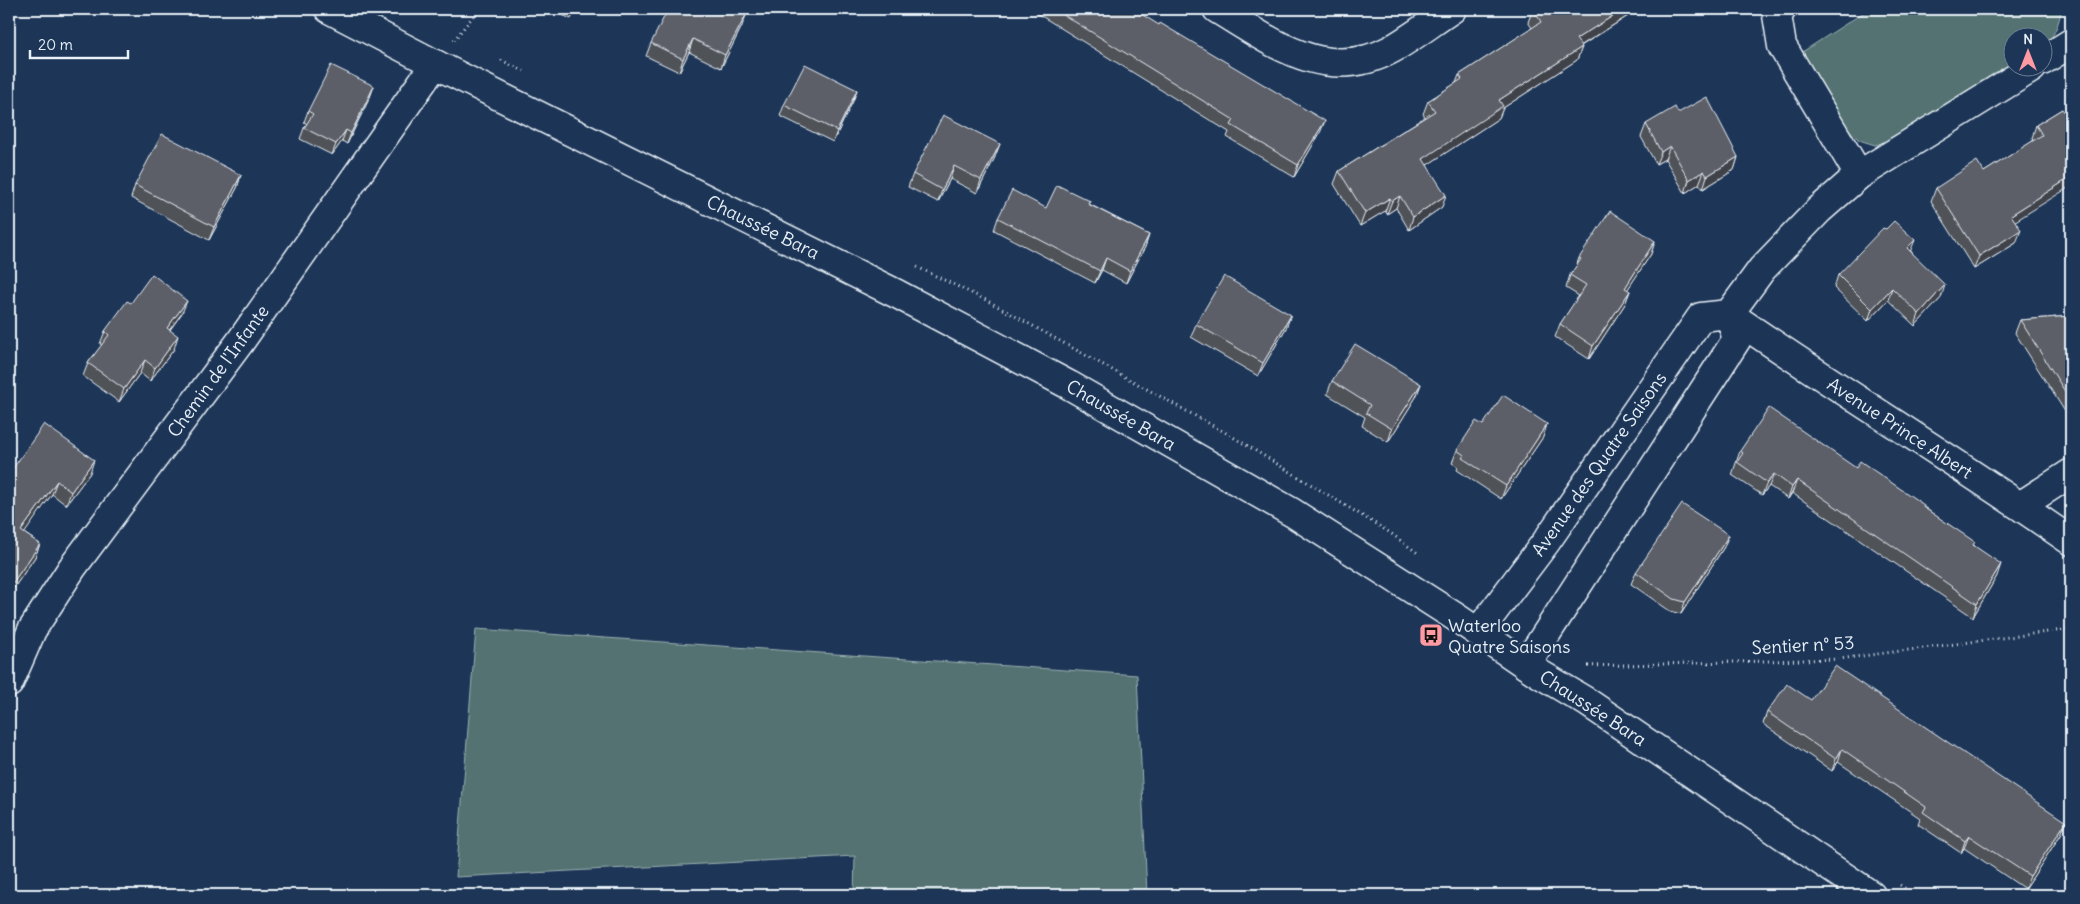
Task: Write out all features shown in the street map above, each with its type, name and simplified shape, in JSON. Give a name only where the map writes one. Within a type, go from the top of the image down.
[{"type":"street","name":"Chaussée Bara","points":[[329,9],[896,294],[1069,385],[1293,513],[1526,665],[1587,702],[1871,895]]},
{"type":"street","points":[[1217,9],[1283,48],[1319,61],[1356,62],[1391,49],[1452,9]]},
{"type":"street","points":[[1782,9],[1777,16],[1782,46],[1859,175]]},
{"type":"street","points":[[2052,55],[2071,44]]},
{"type":"street","name":"Chemin de l'Infante","points":[[9,682],[32,630],[72,568],[240,342],[436,64]]},
{"type":"street","points":[[1526,665],[1736,339],[1729,314],[1762,269],[1819,210],[1859,175],[2016,78]]},
{"type":"street","name":"Avenue des Quatre Saisons","points":[[1478,632],[1546,542],[1701,317],[1729,314]]},
{"type":"street","name":"Avenue Prince Albert","points":[[1729,314],[1817,375],[2071,541]]},
{"type":"street","points":[[2020,506],[2071,473]]},
{"type":"path","points":[[455,39],[479,9]]},
{"type":"path","name":"Sentier n° 53","points":[[1585,666],[1839,660],[2071,630]]},
{"type":"green space","points":[[1869,9],[2062,9],[2052,36],[2052,28],[2002,28],[2002,74],[1901,137],[1875,145],[1859,140],[1838,118],[1796,56]]},
{"type":"green space","points":[[476,629],[1137,675],[1147,895],[854,895],[855,856],[456,877]]},
{"type":"building","points":[[668,9],[738,9],[747,13],[725,55],[693,39],[683,59],[651,43]]},
{"type":"building","points":[[1054,9],[1133,9],[1159,25],[1160,23],[1325,121],[1298,165],[1231,125],[1234,120]]},
{"type":"building","points":[[1533,9],[1624,9],[1576,39],[1582,47],[1499,100],[1503,106],[1423,159],[1446,195],[1413,217],[1400,196],[1392,201],[1390,198],[1365,213],[1339,171],[1435,111],[1428,101],[1462,79],[1459,75],[1541,22]]},
{"type":"building","points":[[805,64],[857,90],[837,131],[784,105]]},
{"type":"building","points":[[331,65],[374,86],[351,133],[346,130],[336,144],[304,128],[313,114],[308,111]]},
{"type":"building","points":[[1707,97],[1738,157],[1707,176],[1704,171],[1689,180],[1670,146],[1661,152],[1646,124],[1675,107],[1678,113]]},
{"type":"building","points":[[2062,109],[2065,113],[2071,109],[2071,177],[2011,215],[2021,230],[1979,256],[1936,188],[1977,161],[1984,172],[2042,135],[2036,125]]},
{"type":"building","points":[[943,115],[1000,144],[981,180],[954,166],[942,190],[913,174]]},
{"type":"building","points":[[162,134],[241,175],[214,227],[135,185]]},
{"type":"building","points":[[1057,185],[1090,201],[1088,204],[1149,235],[1130,271],[1106,258],[1100,271],[998,218],[1012,190],[1046,208]]},
{"type":"building","points":[[1610,211],[1655,241],[1625,288],[1630,291],[1593,346],[1560,324],[1586,285],[1570,275]]},
{"type":"building","points":[[1894,221],[1915,240],[1907,248],[1945,285],[1919,314],[1892,288],[1872,309],[1838,275],[1883,228],[1886,229]]},
{"type":"building","points":[[152,274],[187,301],[167,328],[178,336],[155,368],[145,360],[124,389],[88,363],[109,335],[105,331],[127,301],[131,303]]},
{"type":"building","points":[[1224,276],[1291,315],[1263,363],[1196,324]]},
{"type":"building","points":[[2071,316],[2071,401],[2020,320]]},
{"type":"building","points":[[1355,344],[1421,384],[1392,429],[1366,413],[1370,405],[1332,381]]},
{"type":"building","points":[[1503,395],[1547,424],[1506,486],[1462,458],[1464,455],[1457,450],[1476,421],[1483,425]]},
{"type":"building","points":[[1769,408],[1856,468],[1860,461],[1975,542],[1973,545],[2001,564],[1977,604],[1797,480],[1792,487],[1774,474],[1767,483],[1737,462],[1743,453],[1740,451]]},
{"type":"building","points":[[44,424],[94,460],[71,492],[57,481],[21,531],[40,544],[9,588],[9,474]]},
{"type":"building","points":[[1682,504],[1729,535],[1685,602],[1674,599],[1636,572]]},
{"type":"building","points":[[1835,666],[2066,822],[2030,876],[1969,836],[1965,841],[1923,812],[1926,807],[1842,749],[1836,759],[1767,712],[1787,684],[1811,700]]},
{"type":"place","name":"Waterloo Quatre Saisons","points":[[1431,635]]}]
